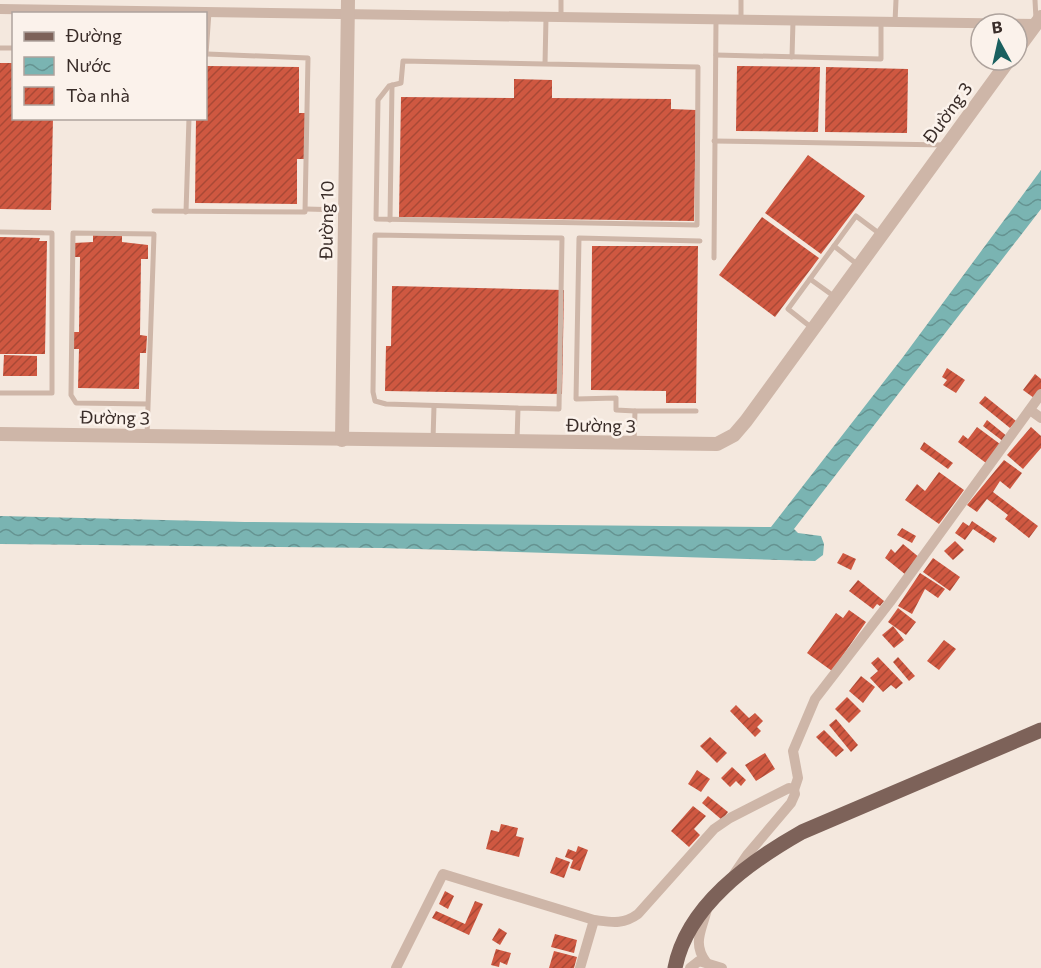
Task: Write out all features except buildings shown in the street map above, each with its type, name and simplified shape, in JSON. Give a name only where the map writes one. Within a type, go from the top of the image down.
[{"type":"main road","points":[[675,968],[689,928],[708,905],[727,885],[781,844],[802,832],[1041,730]]},
{"type":"street","name":"Đường 10","points":[[342,440],[348,0]]},
{"type":"street","points":[[0,9],[561,16],[881,23],[1038,20]]},
{"type":"street","points":[[1029,33],[1038,20]]},
{"type":"street","name":"Đường 3","points":[[0,434],[634,444],[706,444],[725,441],[746,421],[1000,72]]},
{"type":"street","points":[[727,885],[747,855],[795,798],[794,790],[798,778],[793,751],[815,699],[1041,394]]},
{"type":"street","points":[[1030,410],[1041,418]]},
{"type":"street","points":[[396,968],[442,875],[447,874],[594,920],[616,923],[628,921],[638,914],[714,829],[789,788],[794,790]]},
{"type":"street","points":[[706,962],[698,949],[698,942],[708,905]]},
{"type":"street","points":[[580,968],[594,920]]},
{"type":"street","points":[[690,968],[699,961],[722,968]]},
{"type":"lane","points":[[561,0],[561,16]]},
{"type":"lane","points":[[741,0],[741,21]]},
{"type":"lane","points":[[895,23],[896,0]]},
{"type":"lane","points":[[1035,0],[1038,20]]},
{"type":"lane","points":[[207,40],[209,12]]},
{"type":"lane","points":[[545,64],[546,16]]},
{"type":"lane","points":[[714,258],[716,20]]},
{"type":"lane","points":[[792,57],[793,21]]},
{"type":"lane","points":[[716,55],[881,58],[881,23]]},
{"type":"lane","points":[[207,54],[308,58],[306,209]]},
{"type":"lane","points":[[403,61],[545,64],[698,67],[697,225],[376,219],[378,100],[381,93],[392,84],[401,83],[403,61]]},
{"type":"lane","points":[[390,220],[392,84]]},
{"type":"lane","points":[[186,212],[189,120]]},
{"type":"lane","points":[[714,141],[948,145]]},
{"type":"lane","points":[[377,150],[391,150]]},
{"type":"lane","points":[[154,211],[345,210]]},
{"type":"lane","points":[[813,329],[788,309],[856,216],[882,235]]},
{"type":"lane","points":[[0,232],[52,233],[52,393],[0,393]]},
{"type":"lane","points":[[147,437],[154,234],[73,233],[73,400],[76,403],[148,404]]},
{"type":"lane","points":[[375,235],[562,238],[559,409],[518,408],[379,404],[374,397],[375,235]]},
{"type":"lane","points":[[696,411],[616,410],[616,398],[576,399],[579,238],[700,241]]},
{"type":"lane","points":[[834,246],[860,266]]},
{"type":"lane","points":[[810,279],[836,298]]},
{"type":"lane","points":[[432,442],[434,406]]},
{"type":"lane","points":[[517,442],[518,408]]},
{"type":"lane","points":[[634,444],[635,411]]},
{"type":"water","points":[[1041,170],[1041,209],[794,529],[798,533],[821,536],[824,544],[823,555],[815,561],[381,548],[0,544],[0,516],[245,522],[771,527],[903,357]]}]
